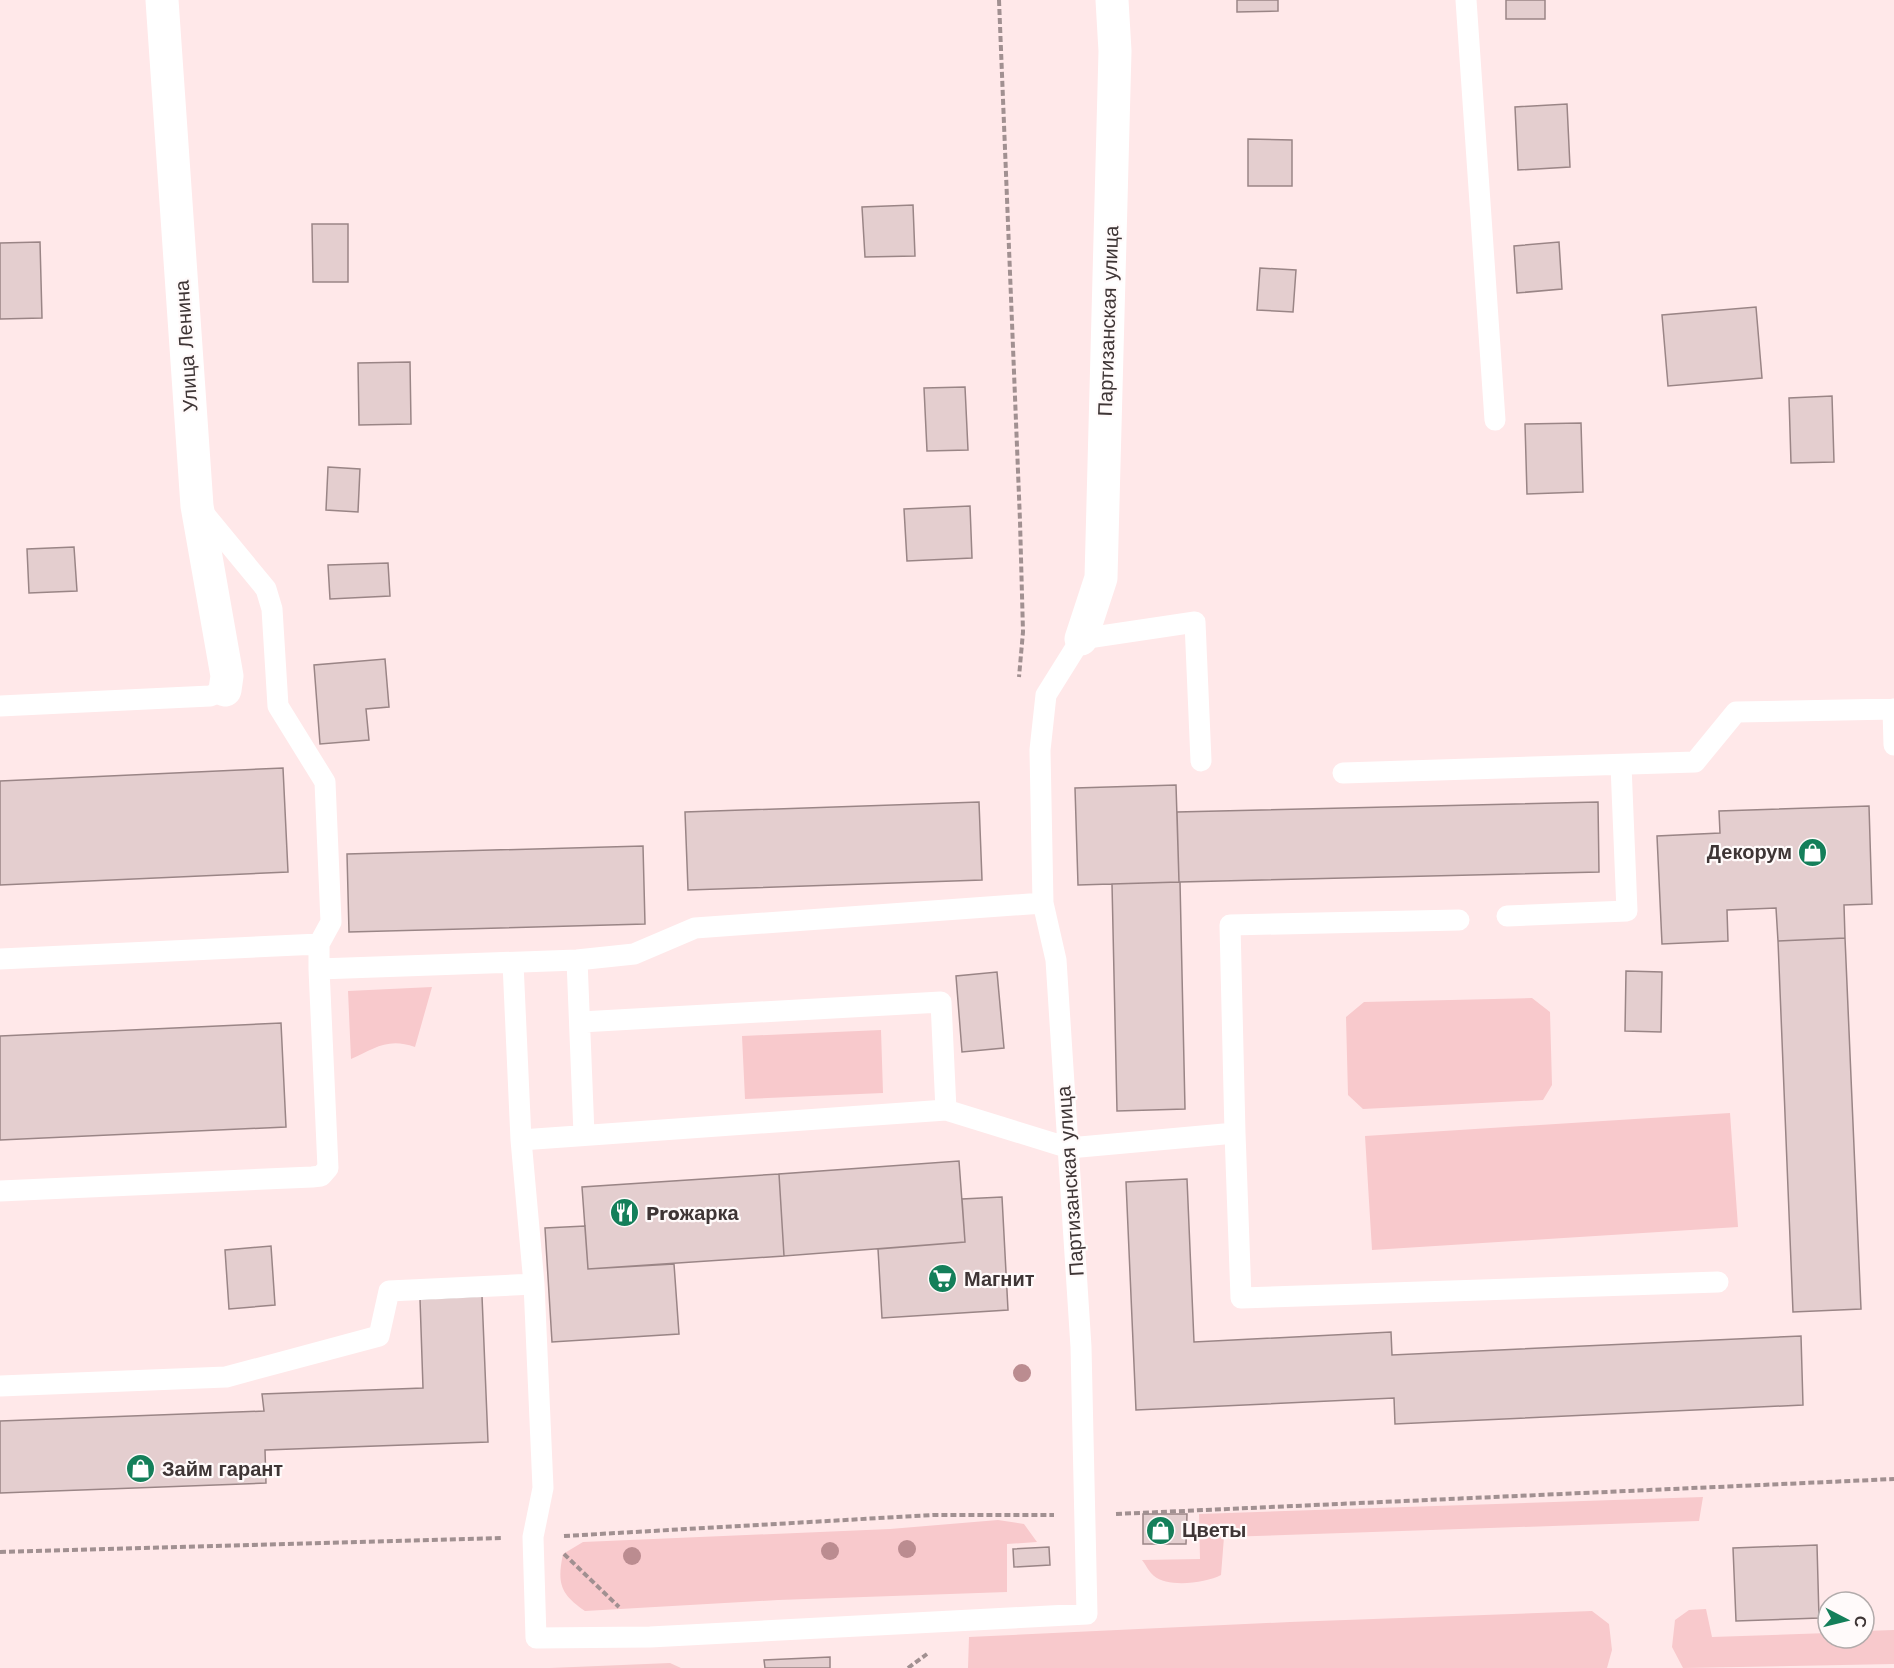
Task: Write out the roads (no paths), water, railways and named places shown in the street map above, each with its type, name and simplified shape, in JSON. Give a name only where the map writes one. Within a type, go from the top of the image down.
[{"type":"street","name":"Улица Ленина","points":[[162,0],[197,506],[227,676],[225,690]]},
{"type":"street","name":"Партизанская улица","points":[[1081,639],[1101,578],[1115,51],[1112,0]]},
{"type":"lane","points":[[1466,0],[1496,420]]},
{"type":"lane","points":[[0,1191],[321,1176],[328,1168],[319,969],[319,944],[331,922],[324,782],[278,706],[272,609],[266,589],[197,506]]},
{"type":"lane","points":[[1081,639],[1195,622],[1201,761]]},
{"type":"lane","name":"Партизанская улица","points":[[534,1284],[543,1488],[533,1537],[536,1638],[650,1637],[1087,1614],[1081,1347],[1056,960],[1043,903],[1040,750],[1046,695],[1081,639]]},
{"type":"lane","points":[[0,706],[210,696],[225,690]]},
{"type":"lane","points":[[1343,773],[1695,762],[1736,712],[1893,709],[1894,746]]},
{"type":"lane","points":[[1507,916],[1627,911],[1621,765]]},
{"type":"lane","points":[[319,969],[577,960],[634,954],[695,928],[1043,903]]},
{"type":"lane","points":[[1459,920],[1230,925],[1241,1298],[1718,1282]]},
{"type":"lane","points":[[0,959],[319,944]]},
{"type":"lane","points":[[577,960],[584,1134]]},
{"type":"lane","points":[[0,1386],[226,1377],[378,1336],[389,1291],[534,1284],[521,1140],[513,963]]},
{"type":"lane","points":[[581,1022],[941,1002],[946,1110]]},
{"type":"lane","points":[[521,1140],[946,1110],[1069,1148],[1235,1133]]},
{"type":"place","name":"Декорум","points":[[1813,852]]},
{"type":"place","name":"Proжарка","points":[[625,1213]]},
{"type":"place","name":"Магнит","points":[[943,1279]]},
{"type":"place","name":"Займ гарант","points":[[141,1469]]},
{"type":"place","name":"Цветы","points":[[1161,1530]]}]
